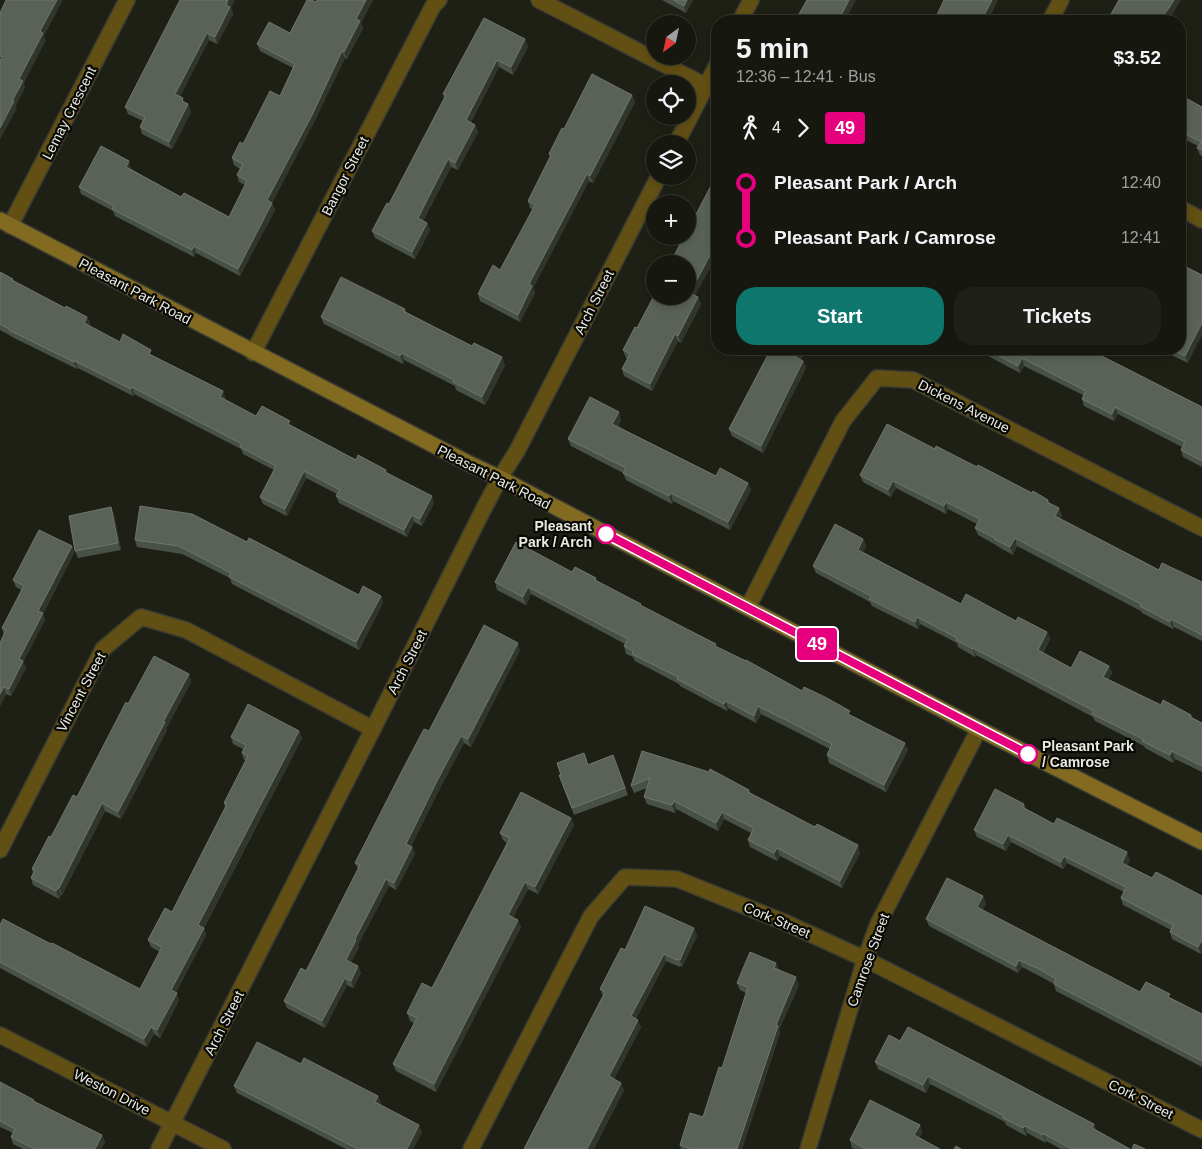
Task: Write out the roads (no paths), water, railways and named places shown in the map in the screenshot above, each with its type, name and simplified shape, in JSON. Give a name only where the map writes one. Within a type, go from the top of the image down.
[{"type":"street","name":"Lemay Crescent","points":[[5,223],[127,0]]},
{"type":"street","name":"Bangor Street","points":[[253,353],[433,6],[438,0]]},
{"type":"street","points":[[540,0],[706,86]]},
{"type":"street","points":[[743,15],[751,0]]},
{"type":"street","points":[[1053,15],[1061,0]]},
{"type":"street","points":[[681,135],[711,76]]},
{"type":"street","name":"Arch Street","points":[[159,1149],[483,510],[517,451],[654,185]]},
{"type":"street","points":[[1186,211],[1202,220]]},
{"type":"street","name":"Pleasant Park Road","points":[[5,223],[253,353],[500,478],[1202,842]]},
{"type":"street","name":"Dickens Avenue","points":[[748,608],[843,421],[877,378],[913,380],[1202,528]]},
{"type":"street","name":"Vincent Street","points":[[0,850],[103,649],[141,617],[186,630],[373,729]]},
{"type":"street","name":"Camrose Street","points":[[808,1149],[865,960],[878,924],[979,728]]},
{"type":"street","name":"Cork Street","points":[[471,1149],[591,916],[625,877],[677,879],[784,922],[865,960],[1202,1130]]},
{"type":"street","name":"Weston Drive","points":[[0,1035],[223,1149]]},
{"type":"place","name":"Pleasant Park / Arch","points":[[606,534]]},
{"type":"place","name":"Pleasant Park / Camrose","points":[[1028,754]]}]
